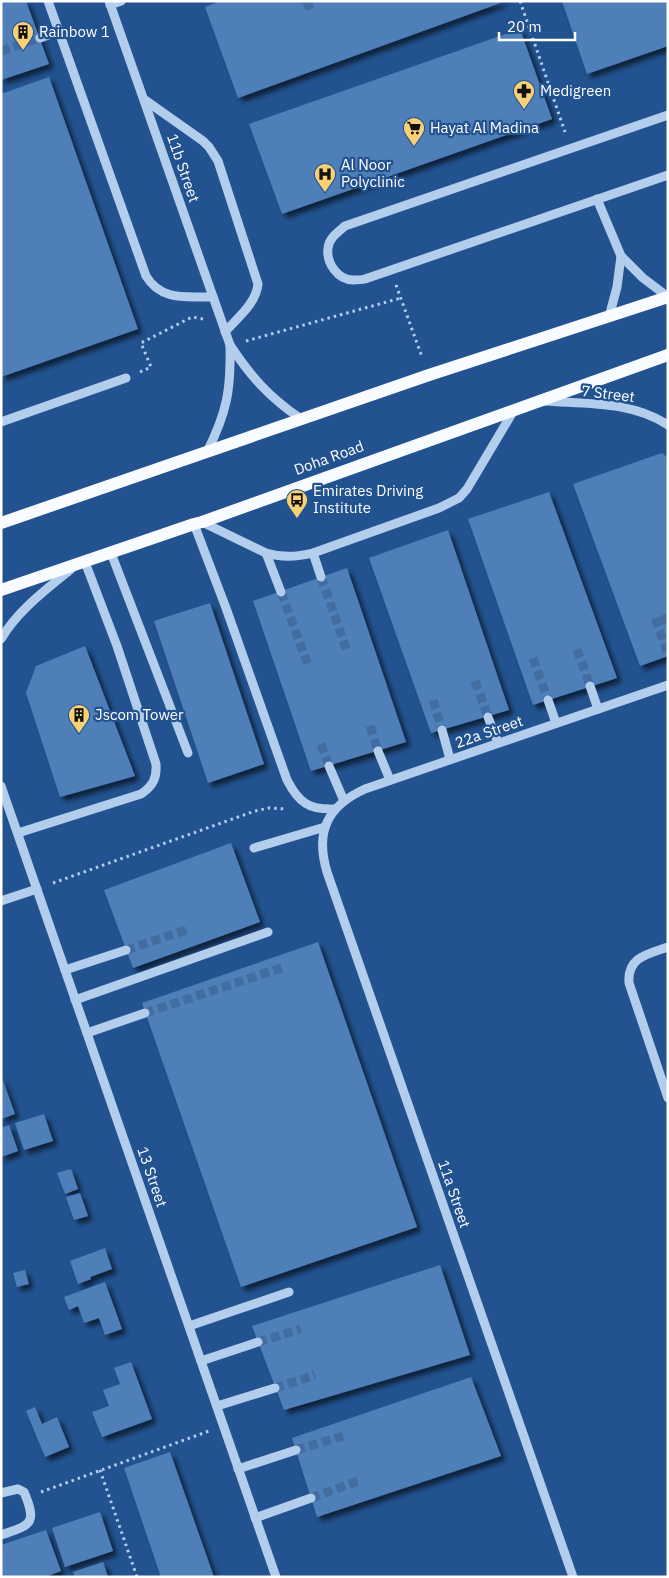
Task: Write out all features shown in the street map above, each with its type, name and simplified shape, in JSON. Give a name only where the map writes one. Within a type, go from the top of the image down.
[{"type":"main road","points":[[1,523],[429,375],[668,297]]},
{"type":"main road","name":"Doha Road","points":[[1,590],[198,523],[668,355]]},
{"type":"street","points":[[48,1],[146,276],[151,284],[166,294],[213,297]]},
{"type":"street","points":[[110,3],[121,1]]},
{"type":"street","name":"11b Street","points":[[110,3],[230,345],[261,386],[280,404],[301,419]]},
{"type":"street","points":[[40,38],[59,31]]},
{"type":"street","points":[[145,100],[203,141],[218,161],[258,284],[252,301],[225,332]]},
{"type":"street","points":[[668,115],[345,226],[334,235],[328,248],[330,262],[338,274],[351,280],[365,279],[668,175]]},
{"type":"street","points":[[597,199],[621,256],[649,283],[668,297]]},
{"type":"street","points":[[609,317],[617,287],[621,256]]},
{"type":"street","name":"11b Street","points":[[207,452],[220,427],[228,400],[231,373],[230,345]]},
{"type":"street","points":[[1,422],[126,378]]},
{"type":"street","name":"7 Street","points":[[541,401],[613,405],[639,411],[668,425]]},
{"type":"street","points":[[198,523],[266,553],[288,557],[313,553],[439,508],[459,498],[467,489],[514,410]]},
{"type":"street","points":[[198,523],[287,780],[294,794],[305,804],[320,810],[335,809]]},
{"type":"street","points":[[111,553],[188,753]]},
{"type":"street","points":[[266,553],[281,592]]},
{"type":"street","points":[[313,553],[321,577]]},
{"type":"street","points":[[1,639],[8,626],[28,605],[80,564],[117,646],[156,764],[157,773],[154,782],[141,794],[18,833]]},
{"type":"street","name":"22a Street","points":[[326,823],[335,809],[344,801],[365,789],[668,685]]},
{"type":"street","points":[[590,686],[598,709]]},
{"type":"street","points":[[548,700],[556,723]]},
{"type":"street","points":[[488,716],[498,743]]},
{"type":"street","points":[[442,730],[450,759]]},
{"type":"street","points":[[378,751],[390,780]]},
{"type":"street","points":[[329,766],[344,801]]},
{"type":"street","name":"13 Street","points":[[1,786],[276,1577]]},
{"type":"street","points":[[254,848],[326,823]]},
{"type":"street","name":"11a Street","points":[[326,823],[322,845],[327,872],[574,1577]]},
{"type":"street","points":[[1,901],[37,889]]},
{"type":"street","points":[[75,1000],[268,932]]},
{"type":"street","points":[[668,947],[640,958],[633,963],[628,975],[629,983],[668,1098]]},
{"type":"street","points":[[66,970],[126,950]]},
{"type":"street","points":[[87,1033],[145,1013]]},
{"type":"street","points":[[189,1326],[290,1292]]},
{"type":"street","points":[[201,1361],[258,1342]]},
{"type":"street","points":[[217,1406],[275,1388]]},
{"type":"street","points":[[238,1469],[296,1450]]},
{"type":"street","points":[[1,1493],[18,1489],[24,1492],[30,1513],[30,1522],[23,1528],[1,1535]]},
{"type":"street","points":[[255,1518],[311,1498]]},
{"type":"path","points":[[520,1],[571,149]]},
{"type":"path","points":[[391,271],[429,375]]},
{"type":"path","points":[[37,889],[255,811],[269,808],[292,811]]},
{"type":"path","points":[[26,1497],[223,1425]]},
{"type":"path","points":[[100,1470],[137,1577]]},
{"type":"building","name":"Rainbow 1","points":[[1,1],[26,1],[49,64],[1,80]]},
{"type":"building","points":[[221,1],[506,1],[238,98],[205,7]]},
{"type":"building","points":[[562,1],[668,1],[668,46],[587,74]]},
{"type":"building","points":[[520,29],[552,119],[282,214],[249,124]]},
{"type":"building","points":[[49,77],[138,329],[1,377],[1,94]]},
{"type":"building","points":[[662,453],[668,458],[668,656],[640,666],[573,484]]},
{"type":"building","points":[[549,492],[617,678],[533,705],[468,519]]},
{"type":"building","points":[[448,530],[509,710],[431,733],[369,558]]},
{"type":"building","points":[[347,568],[406,742],[311,771],[253,601]]},
{"type":"building","points":[[210,603],[264,764],[208,783],[154,621]]},
{"type":"building","name":"Jscom Tower","points":[[85,646],[135,776],[60,797],[26,693],[36,666]]},
{"type":"building","points":[[231,843],[260,922],[133,968],[104,890]]},
{"type":"building","points":[[318,942],[417,1227],[241,1287],[142,1003]]},
{"type":"building","points":[[1,1075],[15,1114],[1,1119]]},
{"type":"building","points":[[44,1114],[53,1141],[24,1150],[15,1123]]},
{"type":"building","points":[[9,1125],[18,1151],[1,1157],[1,1128]]},
{"type":"building","points":[[71,1169],[78,1189],[65,1194],[57,1173]]},
{"type":"building","points":[[80,1193],[88,1216],[74,1220],[66,1197]]},
{"type":"building","points":[[105,1248],[112,1269],[90,1277],[91,1279],[78,1284],[70,1261]]},
{"type":"building","points":[[440,1265],[470,1355],[284,1410],[252,1326]]},
{"type":"building","points":[[25,1270],[29,1284],[17,1287],[13,1273]]},
{"type":"building","points":[[105,1282],[122,1329],[105,1335],[99,1318],[84,1323],[78,1306],[69,1310],[64,1297]]},
{"type":"building","points":[[131,1362],[152,1419],[102,1437],[92,1412],[109,1406],[103,1390],[120,1384],[114,1368]]},
{"type":"building","points":[[471,1377],[501,1456],[317,1517],[292,1438]]},
{"type":"building","points":[[35,1407],[42,1424],[57,1417],[69,1447],[45,1457],[26,1411]]},
{"type":"building","points":[[170,1452],[214,1577],[161,1577],[124,1468]]},
{"type":"building","points":[[100,1512],[113,1551],[65,1567],[52,1528]]},
{"type":"building","points":[[46,1530],[61,1571],[45,1577],[1,1577],[1,1545]]},
{"type":"building","points":[[103,1562],[108,1577],[75,1577],[73,1572]]},
{"type":"tunnel","points":[[307,1],[310,10]]},
{"type":"tunnel","points":[[1,51],[40,38]]},
{"type":"tunnel","points":[[321,577],[347,651]]},
{"type":"tunnel","points":[[281,592],[308,665]]},
{"type":"tunnel","points":[[663,615],[668,627]]},
{"type":"tunnel","points":[[655,618],[668,654]]},
{"type":"tunnel","points":[[577,649],[590,686]]},
{"type":"tunnel","points":[[533,658],[548,700]]},
{"type":"tunnel","points":[[475,681],[488,717]]},
{"type":"tunnel","points":[[433,700],[442,730]]},
{"type":"tunnel","points":[[370,726],[378,751]]},
{"type":"tunnel","points":[[321,744],[329,766]]},
{"type":"tunnel","points":[[126,950],[189,929]]},
{"type":"tunnel","points":[[145,1013],[284,967]]},
{"type":"tunnel","points":[[258,1342],[301,1329]]},
{"type":"tunnel","points":[[275,1388],[315,1375]]},
{"type":"tunnel","points":[[296,1450],[343,1436]]},
{"type":"tunnel","points":[[311,1498],[358,1481]]},
{"type":"place","name":"Rainbow 1","points":[[23,51]]},
{"type":"place","name":"Medigreen","points":[[524,110]]},
{"type":"place","name":"Hayat Al Madina","points":[[414,147]]},
{"type":"place","name":"Al Noor Polyclinic","points":[[325,193]]},
{"type":"place","name":"Emirates Driving Institute","points":[[297,519]]},
{"type":"place","name":"Jscom Tower","points":[[79,734]]}]
